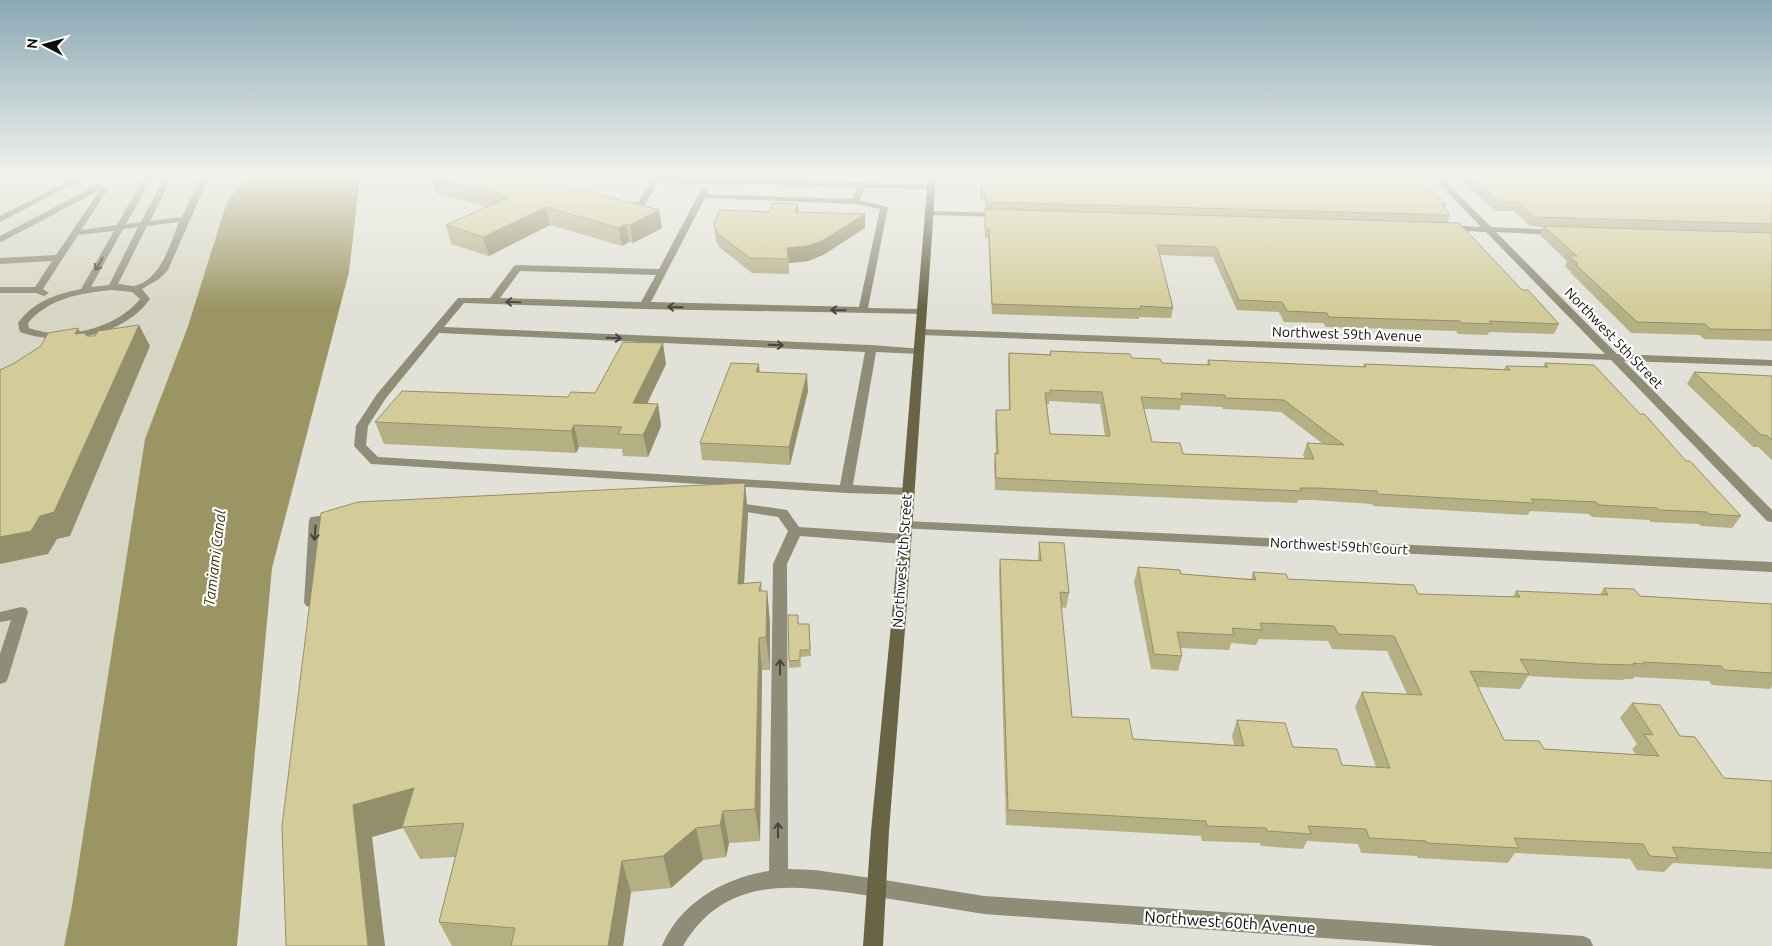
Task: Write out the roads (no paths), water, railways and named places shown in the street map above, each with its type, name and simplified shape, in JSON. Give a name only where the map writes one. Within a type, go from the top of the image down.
[{"type":"main road","name":"Northwest 7th Street","points":[[873,946],[880,831],[928,220]]},
{"type":"street","points":[[0,239],[35,220]]},
{"type":"street","points":[[38,290],[83,220]]},
{"type":"street","points":[[84,291],[125,220]]},
{"type":"street","points":[[112,287],[146,220]]},
{"type":"street","points":[[75,233],[176,220]]},
{"type":"street","points":[[135,289],[156,277],[163,270],[185,220]]},
{"type":"street","points":[[644,306],[689,220]]},
{"type":"street","points":[[863,310],[881,220]]},
{"type":"street","name":"Northwest 5th Street","points":[[1479,220],[1772,518]]},
{"type":"street","points":[[1442,228],[1568,232]]},
{"type":"street","points":[[0,261],[58,258]]},
{"type":"street","points":[[493,301],[517,268],[661,272]]},
{"type":"street","points":[[112,287],[135,289],[142,293],[145,298],[141,305],[133,313],[104,327],[55,336],[32,334],[24,330],[23,323],[28,315],[55,300],[84,291],[112,287]]},
{"type":"street","points":[[0,290],[38,290],[55,300]]},
{"type":"street","points":[[908,492],[374,461],[360,446],[362,426],[381,396],[461,300],[921,312]]},
{"type":"street","points":[[104,327],[107,342]]},
{"type":"street","points":[[436,330],[919,351]]},
{"type":"street","name":"Northwest 59th Avenue","points":[[920,332],[1772,363]]},
{"type":"street","points":[[846,489],[871,348]]},
{"type":"street","points":[[714,504],[782,513],[795,531],[780,564],[778,878]]},
{"type":"street","points":[[309,619],[316,520],[355,516]]},
{"type":"street","name":"Northwest 59th Court","points":[[795,531],[905,532],[1772,567]]},
{"type":"street","points":[[0,617],[21,612],[0,678]]},
{"type":"street","name":"Northwest 60th Avenue","points":[[672,946],[682,929],[710,901],[730,891],[778,878],[878,888],[984,904],[1583,946]]},
{"type":"water","name":"Tamiami Canal","points":[[221,220],[355,220],[349,272],[272,568],[237,946],[64,946],[72,906],[145,439],[188,326]]}]
